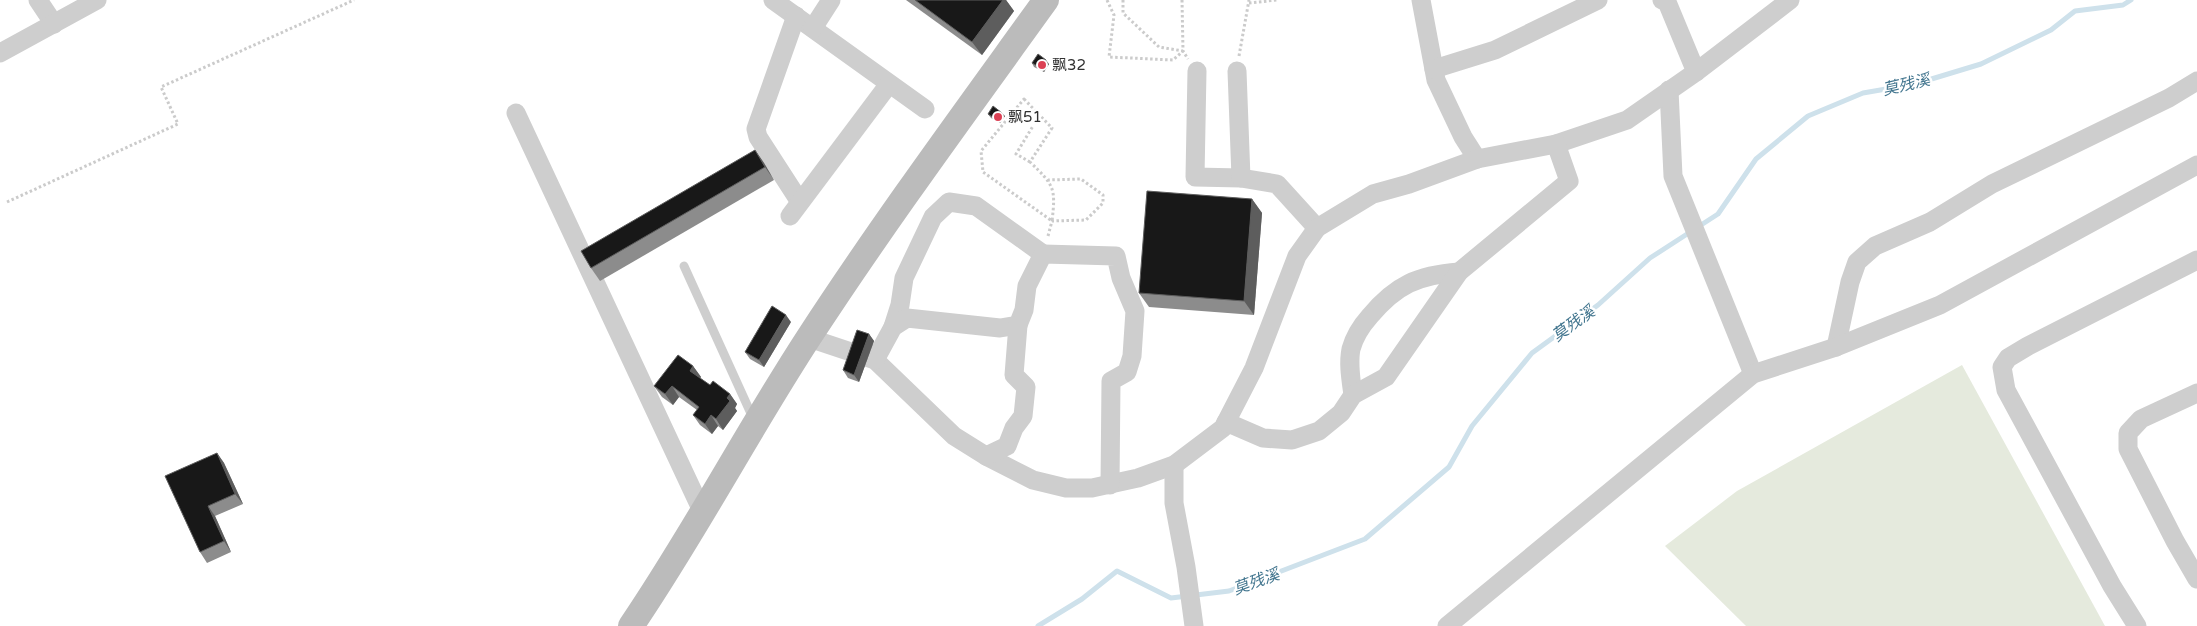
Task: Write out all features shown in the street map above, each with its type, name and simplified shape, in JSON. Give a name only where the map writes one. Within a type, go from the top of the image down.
[{"type":"street","points":[[38,0],[54,24]]},
{"type":"street","points":[[0,53],[97,0]]},
{"type":"street","points":[[773,0],[925,109]]},
{"type":"street","points":[[813,28],[831,0]]},
{"type":"street","points":[[1421,0],[1436,80],[1459,129],[1477,159]]},
{"type":"street","points":[[1434,70],[1495,50],[1598,0]]},
{"type":"street","points":[[809,338],[875,360],[902,384],[915,401],[954,436],[986,456],[1033,480],[1066,488],[1092,488],[1110,485],[1174,465],[1223,428],[1254,368],[1297,256],[1317,228],[1373,194],[1409,184],[1477,159],[1556,144],[1627,120],[1696,72],[1790,0]]},
{"type":"street","points":[[1665,1],[1696,72]]},
{"type":"street","points":[[631,626],[674,563],[755,422],[809,338],[1036,3]]},
{"type":"street","points":[[796,16],[773,76],[756,129],[758,137],[795,209],[889,84]]},
{"type":"street","points":[[1197,71],[1196,177],[1241,178],[1277,184],[1317,228]]},
{"type":"street","points":[[1236,71],[1241,178]]},
{"type":"street","points":[[1836,347],[1850,282],[1857,262],[1875,246],[1930,222],[1992,184],[2169,98],[2197,81]]},
{"type":"street","points":[[1669,90],[1673,176],[1754,374]]},
{"type":"street","points":[[516,113],[703,513]]},
{"type":"street","points":[[1226,422],[1263,438],[1292,440],[1319,431],[1341,414],[1353,395],[1386,377],[1395,367],[1459,272],[1569,181],[1556,144]]},
{"type":"street","points":[[1447,626],[1754,374],[1836,347],[1940,305],[2197,165]]},
{"type":"street","points":[[875,360],[893,327],[900,305],[904,278],[932,217],[949,202],[976,206],[1043,254],[1116,256],[1121,278],[1135,311],[1132,356],[1127,372],[1111,381],[1110,485]]},
{"type":"street","points":[[986,456],[1007,446],[1014,428],[1023,416],[1026,387],[1014,375],[1018,325],[1024,310],[1026,286],[1043,254]]},
{"type":"street","points":[[2136,626],[2006,390],[2002,368],[2008,358],[2028,346],[2197,260]]},
{"type":"street","points":[[1353,395],[1350,368],[1351,348],[1363,324],[1384,298],[1400,286],[1434,274],[1459,272]]},
{"type":"street","points":[[893,327],[907,318],[1000,328],[1018,325]]},
{"type":"street","points":[[2197,393],[2141,419],[2128,433],[2128,449],[2175,541],[2197,579]]},
{"type":"street","points":[[1174,465],[1174,504],[1186,567],[1194,626]]},
{"type":"lane","points":[[684,266],[755,422]]},
{"type":"path","points":[[6,202],[178,124],[161,87],[354,0]]},
{"type":"path","points":[[1107,0],[1114,15],[1109,57],[1174,60],[1183,51]]},
{"type":"path","points":[[1123,0],[1123,13],[1160,47],[1183,51]]},
{"type":"path","points":[[1182,0],[1183,51],[1197,71]]},
{"type":"path","points":[[1236,71],[1249,1],[1277,0]]},
{"type":"path","points":[[1030,162],[1052,128],[1024,99],[981,151],[983,172],[1052,221],[1086,220],[1103,203],[1103,195],[1082,180],[1048,180]]},
{"type":"path","points":[[1033,126],[1016,154],[1030,162],[1048,180],[1055,196],[1052,221],[1043,254]]},
{"type":"shaded area","points":[[1962,365],[2105,626],[1746,626],[1665,546],[1737,491]]},
{"type":"building","points":[[915,0],[1003,0],[972,42]]},
{"type":"building","points":[[1038,54],[1046,60],[1041,68],[1032,63]]},
{"type":"building","points":[[993,106],[1002,113],[997,120],[988,114]]},
{"type":"building","points":[[755,150],[765,167],[591,268],[581,251]]},
{"type":"building","points":[[1147,191],[1252,199],[1244,301],[1139,293]]},
{"type":"building","points":[[772,306],[786,315],[759,360],[745,352]]},
{"type":"building","points":[[857,330],[869,334],[854,375],[843,370]]},
{"type":"building","points":[[678,355],[693,366],[690,371],[710,385],[713,381],[730,394],[727,398],[730,401],[716,419],[711,415],[705,424],[693,415],[699,407],[672,386],[665,394],[654,386]]},
{"type":"building","points":[[217,453],[235,494],[208,506],[224,541],[200,552],[165,476]]},
{"type":"waterway","name":"莫残溪","points":[[1038,626],[1082,599],[1117,571],[1171,598],[1229,591],[1365,539],[1449,467],[1472,426],[1532,353],[1598,305],[1650,258],[1718,214],[1756,159],[1808,116],[1863,93],[1915,84],[1981,64],[2051,30],[2075,11],[2123,5],[2131,0]]},
{"type":"place","name":"飘32","points":[[1042,65]]},
{"type":"place","name":"飘51","points":[[998,117]]}]
